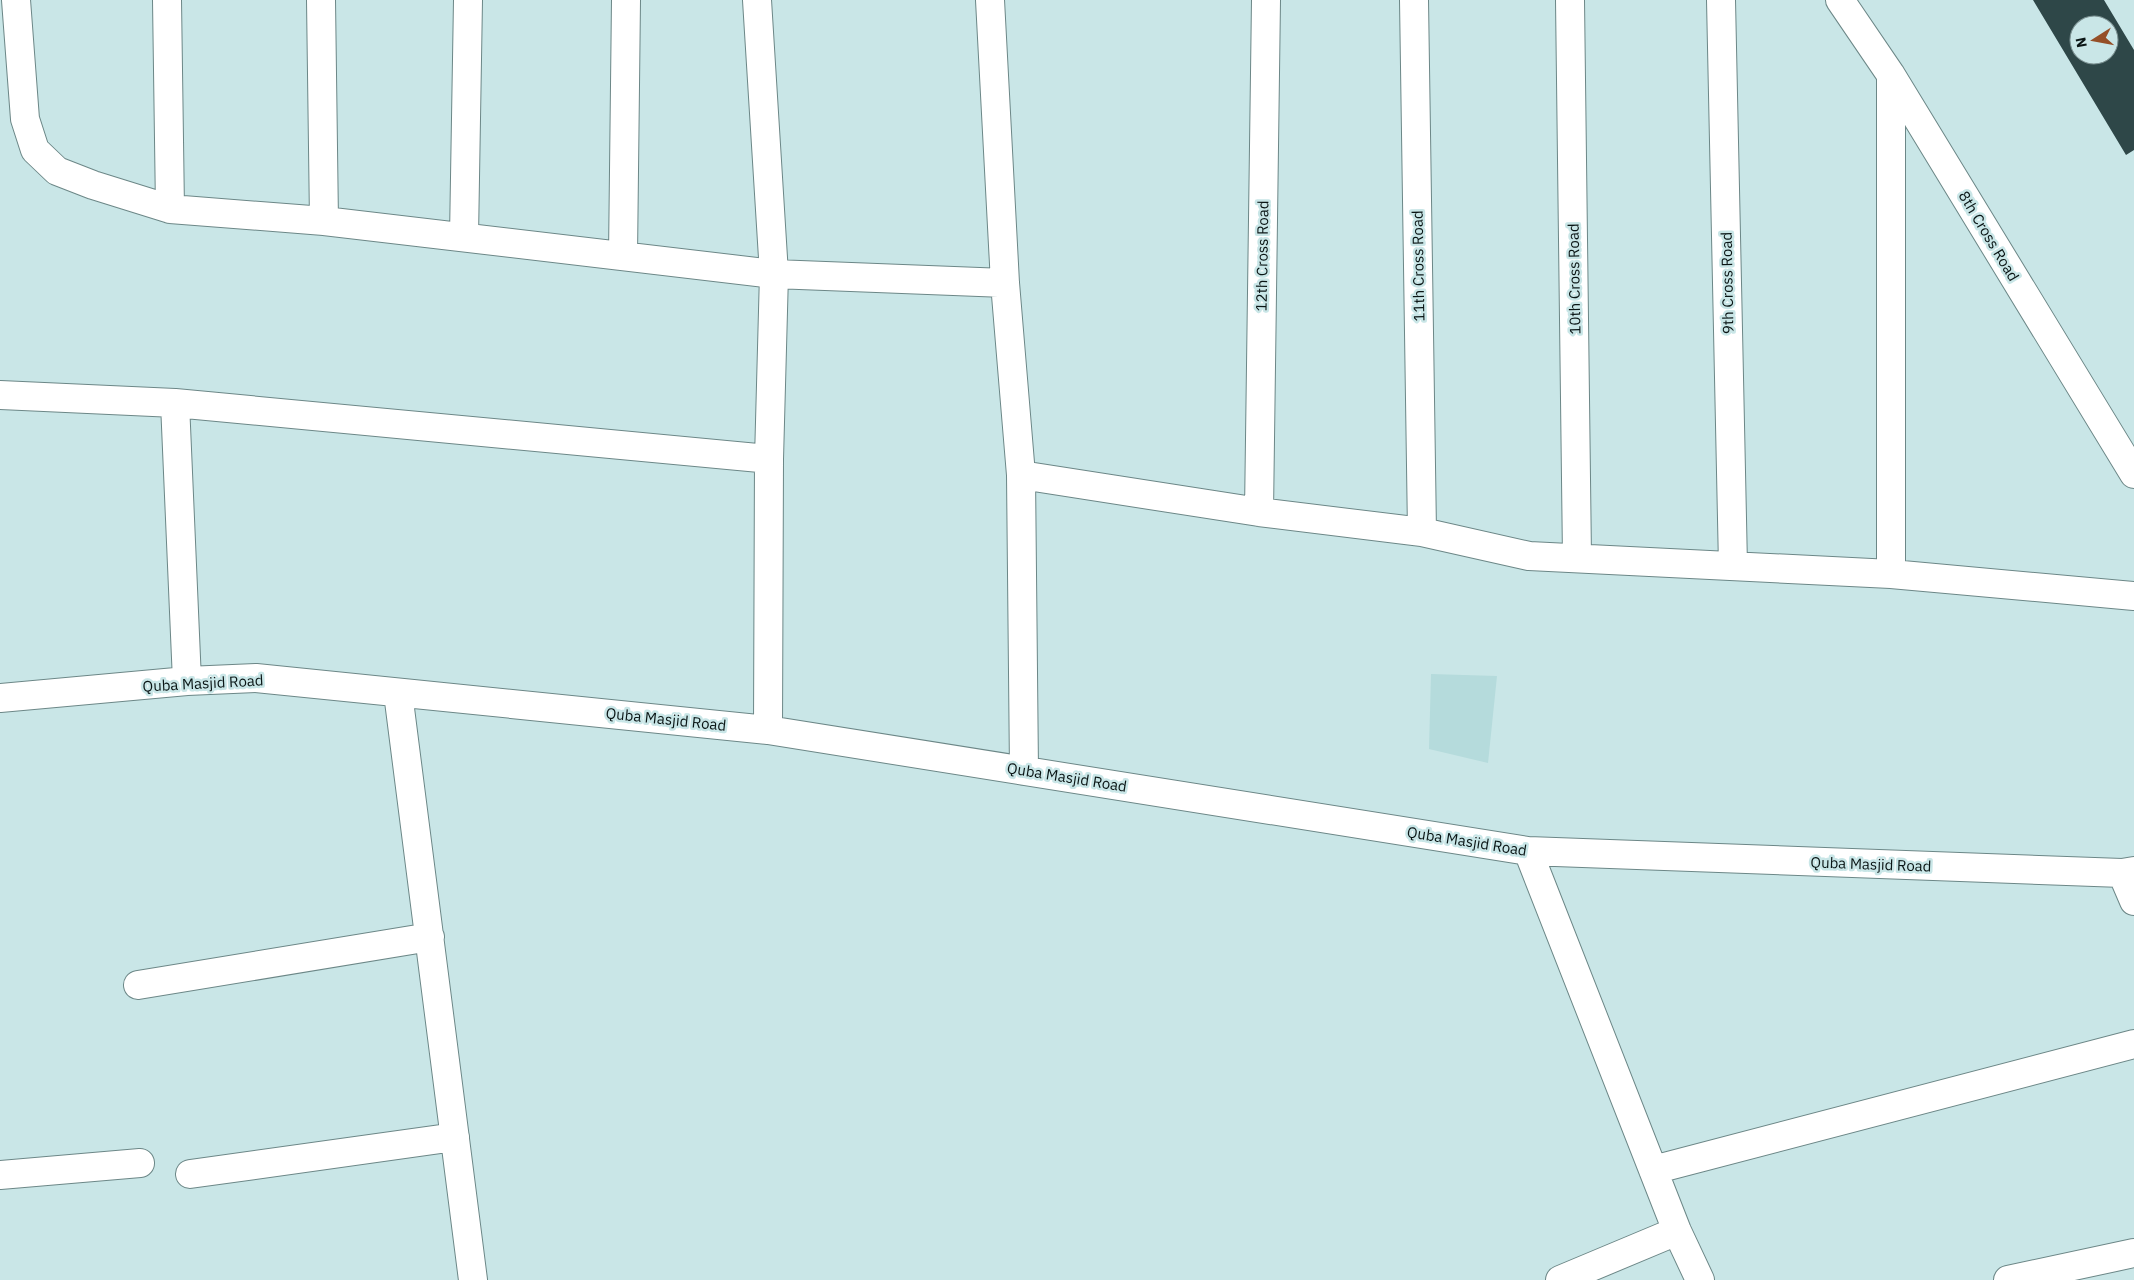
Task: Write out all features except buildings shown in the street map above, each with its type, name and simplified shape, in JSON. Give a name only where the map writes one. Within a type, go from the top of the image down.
[{"type":"street","points":[[16,0],[10,59],[25,119],[36,150],[45,162],[57,171],[93,185],[170,209],[324,221],[774,274],[1005,283]]},
{"type":"street","points":[[167,0],[170,209]]},
{"type":"street","points":[[321,0],[324,221]]},
{"type":"street","points":[[464,237],[468,0]]},
{"type":"street","points":[[624,256],[626,0]]},
{"type":"street","points":[[757,0],[774,274],[769,459],[768,730]]},
{"type":"street","points":[[990,0],[1005,283],[1021,475],[1024,771]]},
{"type":"street","name":"12th Cross Road","points":[[1259,512],[1266,0]]},
{"type":"street","name":"11th Cross Road","points":[[1414,0],[1422,532]]},
{"type":"street","name":"10th Cross Road","points":[[1570,0],[1577,558]]},
{"type":"street","name":"9th Cross Road","points":[[1720,0],[1733,566]]},
{"type":"street","name":"8th Cross Road","points":[[1840,0],[1891,75],[2134,474]]},
{"type":"street","points":[[1891,75],[1891,574]]},
{"type":"street","points":[[0,396],[175,403],[769,459]]},
{"type":"street","points":[[175,403],[186,681]]},
{"type":"street","points":[[1021,475],[1259,512],[1422,532],[1529,556],[1891,574],[2134,596]]},
{"type":"street","name":"Quba Masjid Road","points":[[0,698],[186,681],[256,678],[768,730],[1528,851],[2128,872]]},
{"type":"street","points":[[398,692],[473,1280]]},
{"type":"street","points":[[1528,851],[1677,1231],[1700,1280]]},
{"type":"street","points":[[2128,872],[2134,901]]},
{"type":"street","points":[[138,985],[430,937]]},
{"type":"street","points":[[1653,1170],[2134,1044]]},
{"type":"street","points":[[190,1174],[455,1137]]},
{"type":"street","points":[[0,1175],[140,1163]]},
{"type":"street","points":[[1560,1280],[1677,1231]]},
{"type":"street","points":[[2008,1280],[2134,1253]]},
{"type":"shaded area","points":[[1431,674],[1497,676],[1488,763],[1429,749]]}]
